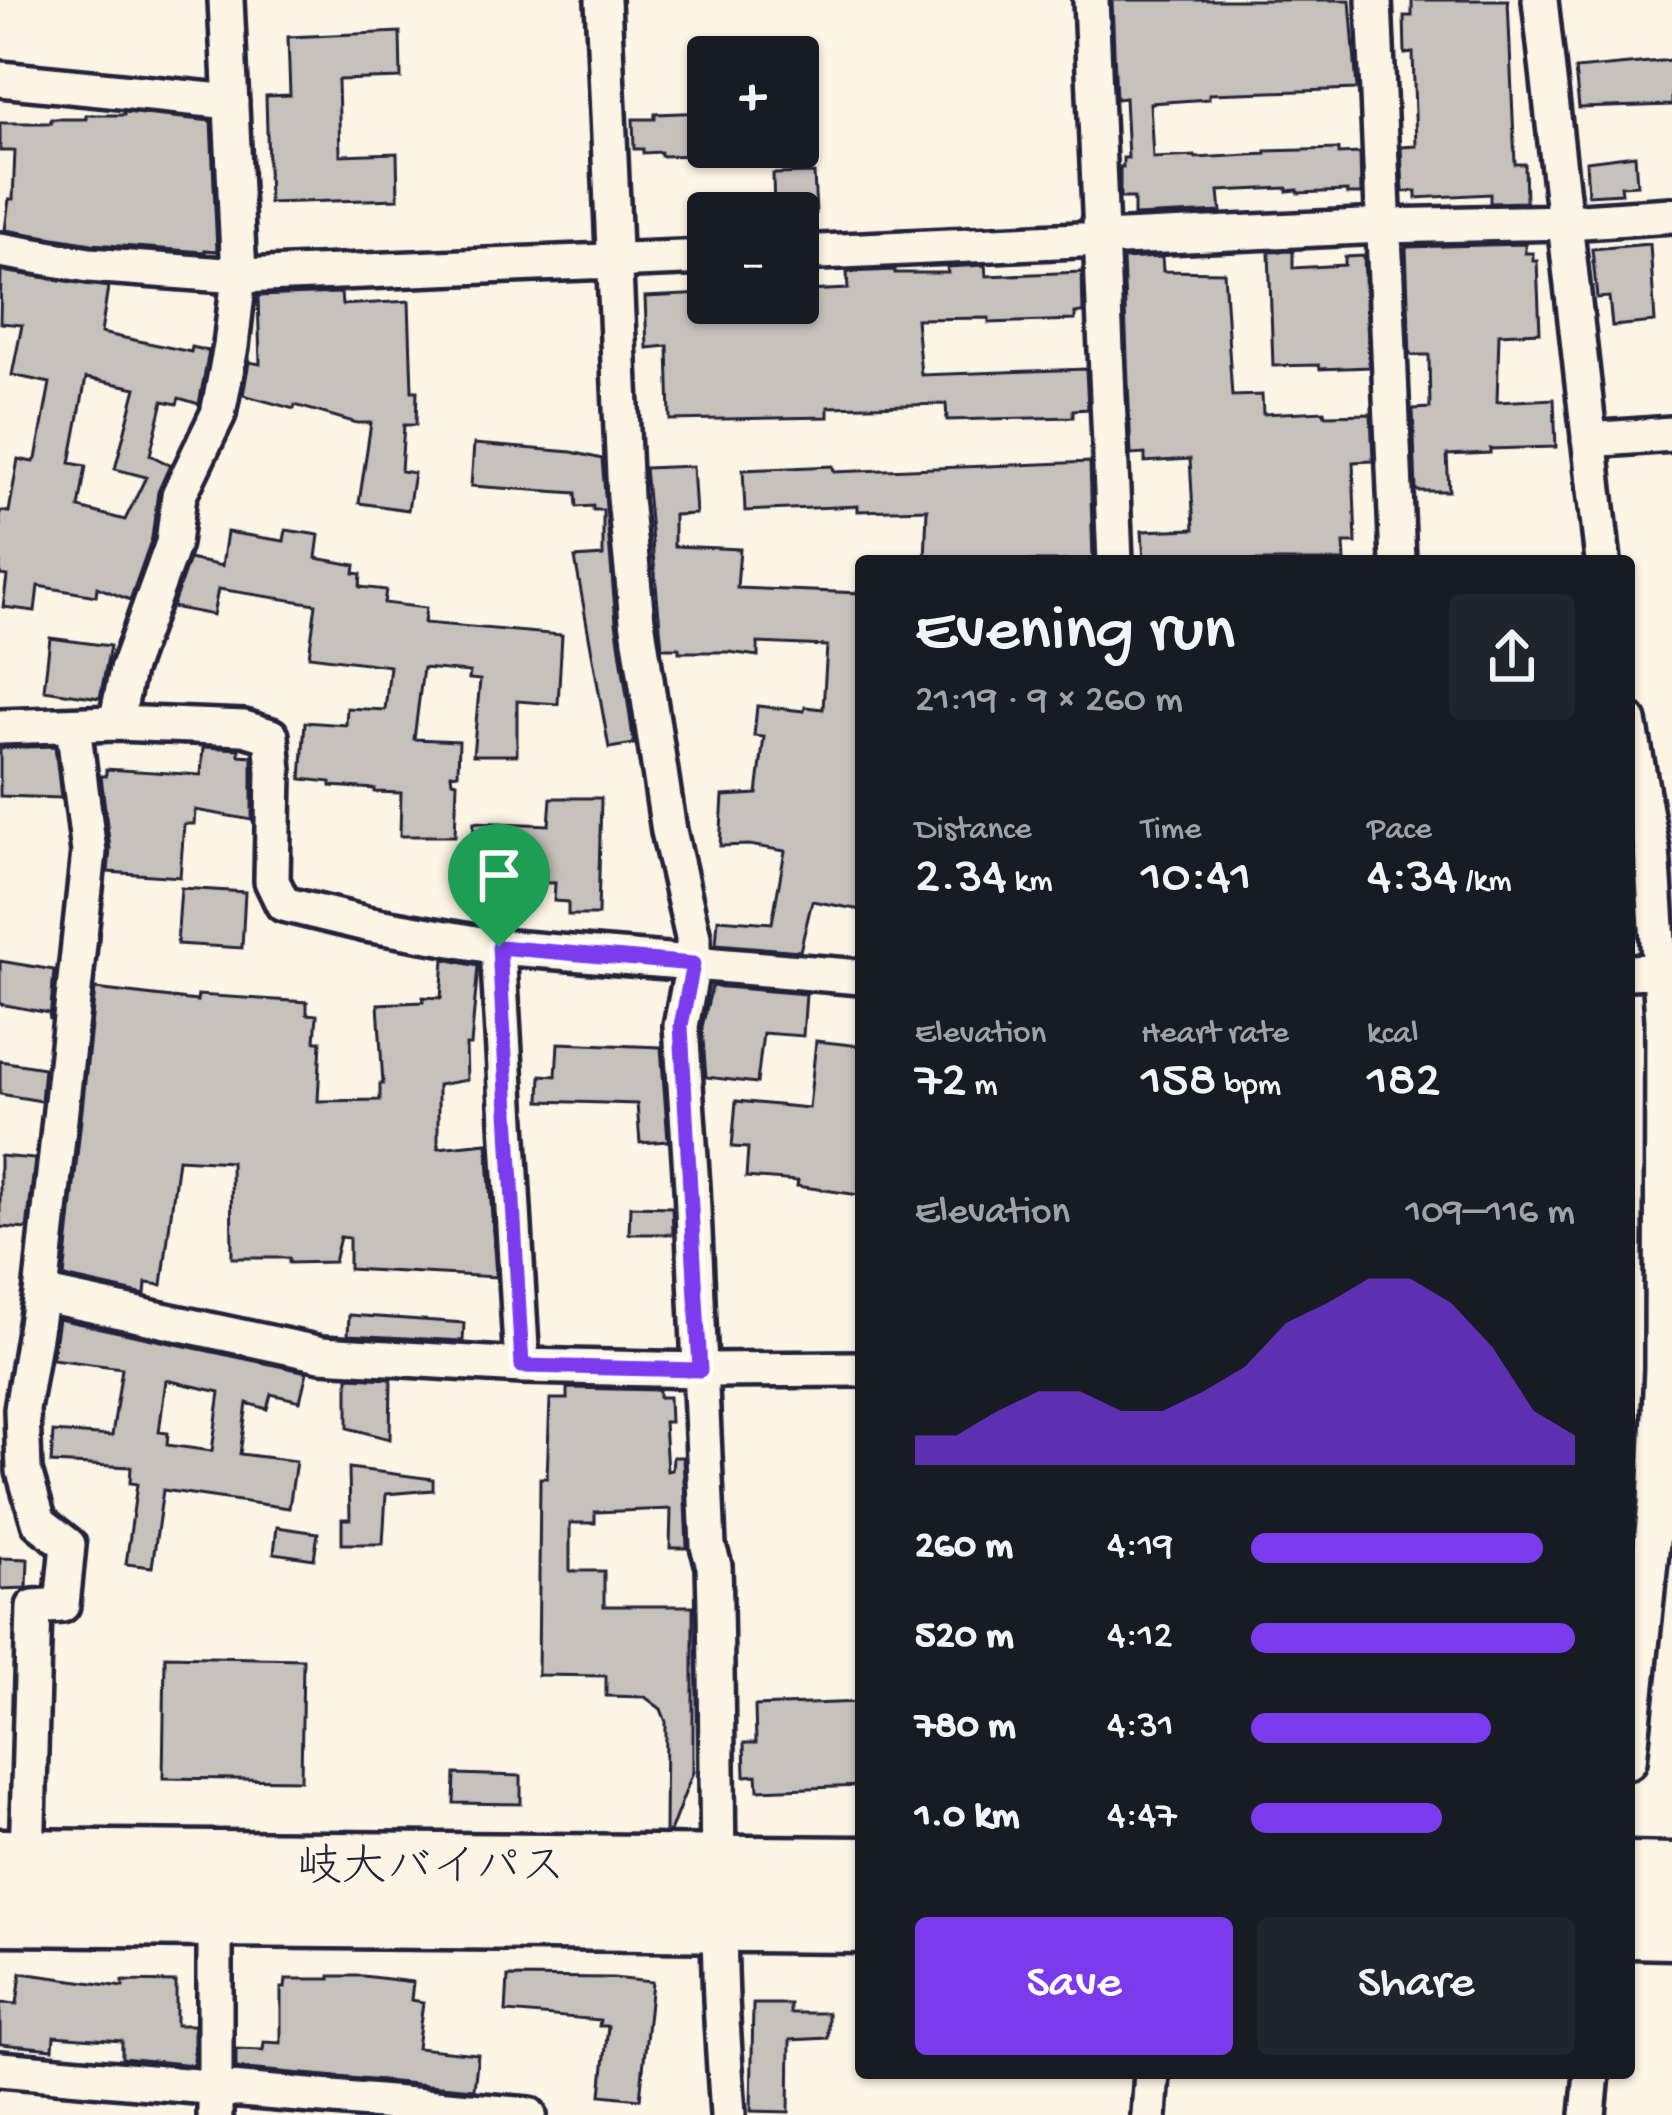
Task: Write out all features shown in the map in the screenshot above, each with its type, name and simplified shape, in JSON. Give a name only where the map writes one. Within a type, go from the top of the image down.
[{"type":"highway","name":"岐大バイパス","points":[[14,1860],[719,1893],[855,1921]]},
{"type":"highway","name":"岐大バイパス","points":[[0,1914],[215,1916],[719,1893],[855,1869]]},
{"type":"highway","points":[[1635,1873],[1672,1874]]},
{"type":"highway","points":[[1635,1927],[1672,1928]]},
{"type":"street","points":[[116,723],[127,670],[173,543],[179,494],[218,414],[231,346],[238,276],[226,0]]},
{"type":"street","points":[[603,0],[625,498],[637,620],[669,831],[693,937],[693,964],[681,1026],[708,1546],[714,1566],[728,2115]]},
{"type":"street","points":[[1091,0],[1115,555]]},
{"type":"street","points":[[1374,0],[1398,555]]},
{"type":"street","points":[[1540,0],[1602,555]]},
{"type":"street","points":[[0,79],[231,102]]},
{"type":"street","points":[[819,252],[1672,215]]},
{"type":"street","points":[[0,250],[89,265],[238,276],[687,257]]},
{"type":"street","points":[[1588,440],[1672,434]]},
{"type":"street","points":[[0,727],[116,723],[244,728],[271,736],[272,880],[283,904],[499,947],[855,977]]},
{"type":"street","points":[[14,1860],[34,1607],[62,1605],[68,1545],[39,1522],[11,1408],[41,1294],[88,852],[73,725]]},
{"type":"street","points":[[1635,754],[1652,849],[1646,1368],[1664,1504],[1635,1717]]},
{"type":"street","points":[[499,947],[522,1366]]},
{"type":"street","points":[[41,1294],[321,1354],[522,1366],[855,1369]]},
{"type":"street","points":[[215,1916],[215,2101]]},
{"type":"street","points":[[0,2069],[215,2101],[529,2115]]},
{"type":"street","points":[[1149,2115],[1152,2079]]},
{"type":"street","points":[[1588,2115],[1591,2079]]},
{"type":"building","points":[[1112,0],[1350,0],[1357,89],[1209,94],[1209,99],[1150,103],[1153,158],[1339,149],[1339,154],[1360,153],[1361,194],[1298,193],[1287,188],[1219,191],[1221,212],[1134,216],[1134,198],[1120,198],[1120,167],[1123,158],[1128,158],[1125,98],[1116,99]]},
{"type":"building","points":[[1412,0],[1508,0],[1515,164],[1525,164],[1526,202],[1490,203],[1490,194],[1416,198],[1416,191],[1403,192],[1401,147],[1416,146],[1413,53],[1405,54],[1404,16],[1412,16]]},
{"type":"building","points":[[400,32],[401,78],[338,80],[340,155],[397,153],[398,199],[269,203],[266,96],[290,95],[288,37]]},
{"type":"building","points":[[1672,60],[1672,105],[1579,108],[1575,69]]},
{"type":"building","points":[[124,112],[211,121],[217,251],[92,244],[5,230],[9,199],[13,199],[15,151],[0,151],[0,123],[51,123],[51,119]]},
{"type":"building","points":[[687,113],[687,155],[661,156],[661,152],[634,149],[633,119],[655,119],[655,114]]},
{"type":"building","points":[[1635,155],[1637,185],[1621,186],[1622,193],[1588,195],[1586,161]]},
{"type":"building","points":[[814,173],[815,192],[773,192],[773,174]]},
{"type":"building","points":[[1525,244],[1525,253],[1533,253],[1537,261],[1540,332],[1499,334],[1497,402],[1554,399],[1556,447],[1447,455],[1449,491],[1416,491],[1413,409],[1430,408],[1429,355],[1410,355],[1406,247]]},
{"type":"building","points":[[1650,244],[1655,322],[1612,326],[1609,297],[1597,298],[1592,249]]},
{"type":"building","points":[[1293,251],[1293,268],[1345,265],[1345,257],[1364,256],[1369,367],[1273,366],[1269,252]]},
{"type":"building","points":[[1162,257],[1163,271],[1224,272],[1232,396],[1262,395],[1263,414],[1371,414],[1373,461],[1353,462],[1356,543],[1344,543],[1345,555],[1144,555],[1142,531],[1194,529],[1190,459],[1145,462],[1145,454],[1131,455],[1123,259]]},
{"type":"building","points":[[985,265],[986,276],[1082,272],[1083,313],[1075,313],[1075,320],[916,319],[921,375],[1086,369],[1088,409],[1073,410],[1073,417],[947,420],[946,404],[828,407],[828,417],[670,420],[668,346],[647,348],[645,297],[687,295],[687,324],[819,324],[819,290],[848,289],[847,272],[948,273],[947,267]]},
{"type":"building","points":[[1,271],[108,287],[101,333],[191,352],[192,347],[209,351],[199,404],[179,398],[177,404],[163,401],[150,455],[170,465],[158,492],[152,538],[130,600],[97,587],[96,596],[38,586],[35,611],[3,607],[7,576],[0,575],[0,511],[9,512],[18,459],[36,459],[50,383],[12,375],[22,325],[0,323]],"holes":[[[86,378],[136,388],[115,469],[146,477],[125,520],[79,508],[86,466],[70,463]]]},
{"type":"building","points":[[341,293],[342,305],[409,301],[412,391],[417,391],[416,425],[404,425],[401,471],[414,473],[408,510],[359,503],[371,423],[243,395],[249,362],[260,364],[258,296]]},
{"type":"building","points":[[474,444],[602,459],[616,622],[634,744],[609,748],[575,558],[603,556],[603,510],[577,507],[576,493],[471,486]]},
{"type":"building","points":[[1090,462],[1093,555],[925,555],[927,509],[858,511],[858,506],[745,511],[743,470],[833,466],[834,472]]},
{"type":"building","points":[[693,466],[696,514],[674,515],[674,546],[740,549],[737,588],[855,593],[855,909],[812,901],[800,951],[716,944],[718,919],[772,923],[785,851],[720,846],[723,796],[757,794],[764,737],[754,736],[757,706],[823,709],[827,646],[758,643],[758,656],[662,648],[645,468]]},
{"type":"building","points":[[286,530],[319,535],[316,558],[355,565],[354,573],[361,574],[360,587],[386,590],[384,603],[426,608],[424,623],[562,635],[558,704],[517,701],[517,755],[473,755],[480,680],[469,679],[470,672],[423,668],[414,739],[459,741],[458,773],[451,774],[457,782],[455,836],[400,836],[401,793],[301,779],[305,722],[346,725],[347,708],[385,710],[390,666],[309,656],[316,604],[218,589],[213,615],[172,607],[189,559],[222,566],[227,532],[284,541]]},
{"type":"building","points":[[50,638],[110,646],[100,698],[44,690]]},
{"type":"building","points":[[55,746],[61,798],[0,796],[0,748]]},
{"type":"building","points":[[203,747],[239,749],[239,755],[252,756],[252,820],[195,810],[194,824],[184,824],[180,877],[108,872],[110,849],[101,776],[106,776],[106,769],[201,775]]},
{"type":"building","points":[[551,798],[601,798],[598,915],[568,915],[568,902],[554,901],[555,883],[481,881],[482,857],[472,856],[474,822],[549,825]]},
{"type":"building","points":[[181,888],[245,892],[242,948],[177,944]]},
{"type":"building","points":[[444,959],[478,966],[471,1045],[466,1045],[467,1080],[438,1085],[438,1148],[487,1143],[496,1277],[349,1269],[349,1238],[340,1237],[334,1262],[232,1258],[231,1162],[178,1159],[162,1285],[146,1283],[145,1295],[64,1277],[95,989],[197,1001],[198,995],[307,1002],[307,1014],[317,1015],[315,1041],[321,1041],[318,1101],[380,1100],[378,1004],[441,998]]},
{"type":"building","points":[[0,961],[54,970],[50,1020],[49,1013],[0,1004]]},
{"type":"building","points":[[712,986],[806,994],[803,1036],[763,1033],[757,1083],[706,1077],[702,1027]]},
{"type":"building","points":[[816,1041],[855,1045],[855,1194],[797,1186],[798,1181],[746,1177],[748,1148],[732,1147],[736,1101],[809,1108]]},
{"type":"building","points":[[558,1043],[661,1047],[668,1141],[640,1143],[637,1104],[540,1101],[541,1075],[556,1076]]},
{"type":"building","points":[[0,1061],[44,1068],[41,1101],[0,1094]]},
{"type":"building","points":[[0,1156],[35,1159],[27,1229],[0,1227]]},
{"type":"building","points":[[630,1206],[672,1207],[673,1234],[629,1234]]},
{"type":"building","points":[[349,1315],[464,1323],[463,1341],[348,1335]]},
{"type":"building","points":[[58,1319],[307,1372],[300,1401],[271,1394],[267,1409],[247,1403],[240,1454],[296,1461],[289,1508],[163,1490],[152,1567],[126,1564],[137,1484],[130,1483],[131,1467],[51,1463],[53,1432],[112,1436],[122,1368],[52,1359]],"holes":[[[166,1380],[220,1392],[212,1451],[167,1445],[168,1433],[159,1432]]]},
{"type":"building","points":[[348,1377],[391,1379],[390,1439],[348,1428]]},
{"type":"building","points":[[567,1388],[659,1390],[659,1397],[669,1397],[670,1422],[664,1422],[667,1471],[672,1470],[673,1457],[683,1457],[687,1548],[670,1548],[671,1509],[595,1512],[595,1523],[570,1523],[570,1571],[604,1571],[604,1606],[693,1606],[693,1772],[670,1832],[665,1832],[666,1722],[661,1709],[645,1697],[606,1696],[606,1676],[538,1675],[540,1478],[547,1478],[550,1399],[567,1399]]},
{"type":"building","points":[[349,1468],[433,1479],[433,1490],[386,1494],[383,1544],[342,1544],[342,1519],[350,1519]]},
{"type":"building","points":[[277,1527],[318,1533],[314,1559],[274,1553]]},
{"type":"building","points":[[0,1558],[28,1559],[27,1588],[0,1589]]},
{"type":"building","points":[[165,1656],[303,1659],[301,1780],[163,1778]]},
{"type":"building","points":[[855,1702],[855,1786],[758,1790],[757,1775],[745,1776],[744,1743],[756,1743],[755,1706]]},
{"type":"building","points":[[455,1774],[521,1776],[521,1804],[454,1803]]},
{"type":"building","points":[[21,1973],[123,1987],[123,1981],[176,1982],[176,2025],[194,2025],[194,2065],[122,2058],[122,2041],[54,2036],[53,2049],[0,2044],[0,2003],[17,2004]]},
{"type":"building","points":[[330,1976],[413,1982],[411,2000],[423,2002],[417,2048],[478,2054],[474,2089],[236,2068],[236,2049],[263,2050],[264,2042],[281,2043],[281,1988],[286,1979]]},
{"type":"building","points":[[508,1977],[652,1982],[640,2099],[601,2095],[608,2026],[599,2026],[600,2020],[506,2012]]},
{"type":"building","points":[[753,2004],[790,2004],[790,2013],[828,2013],[828,2038],[790,2040],[789,2112],[751,2111]]},
{"type":"route","points":[[499,947],[693,964],[681,1026],[700,1370],[522,1366],[499,947]]}]
